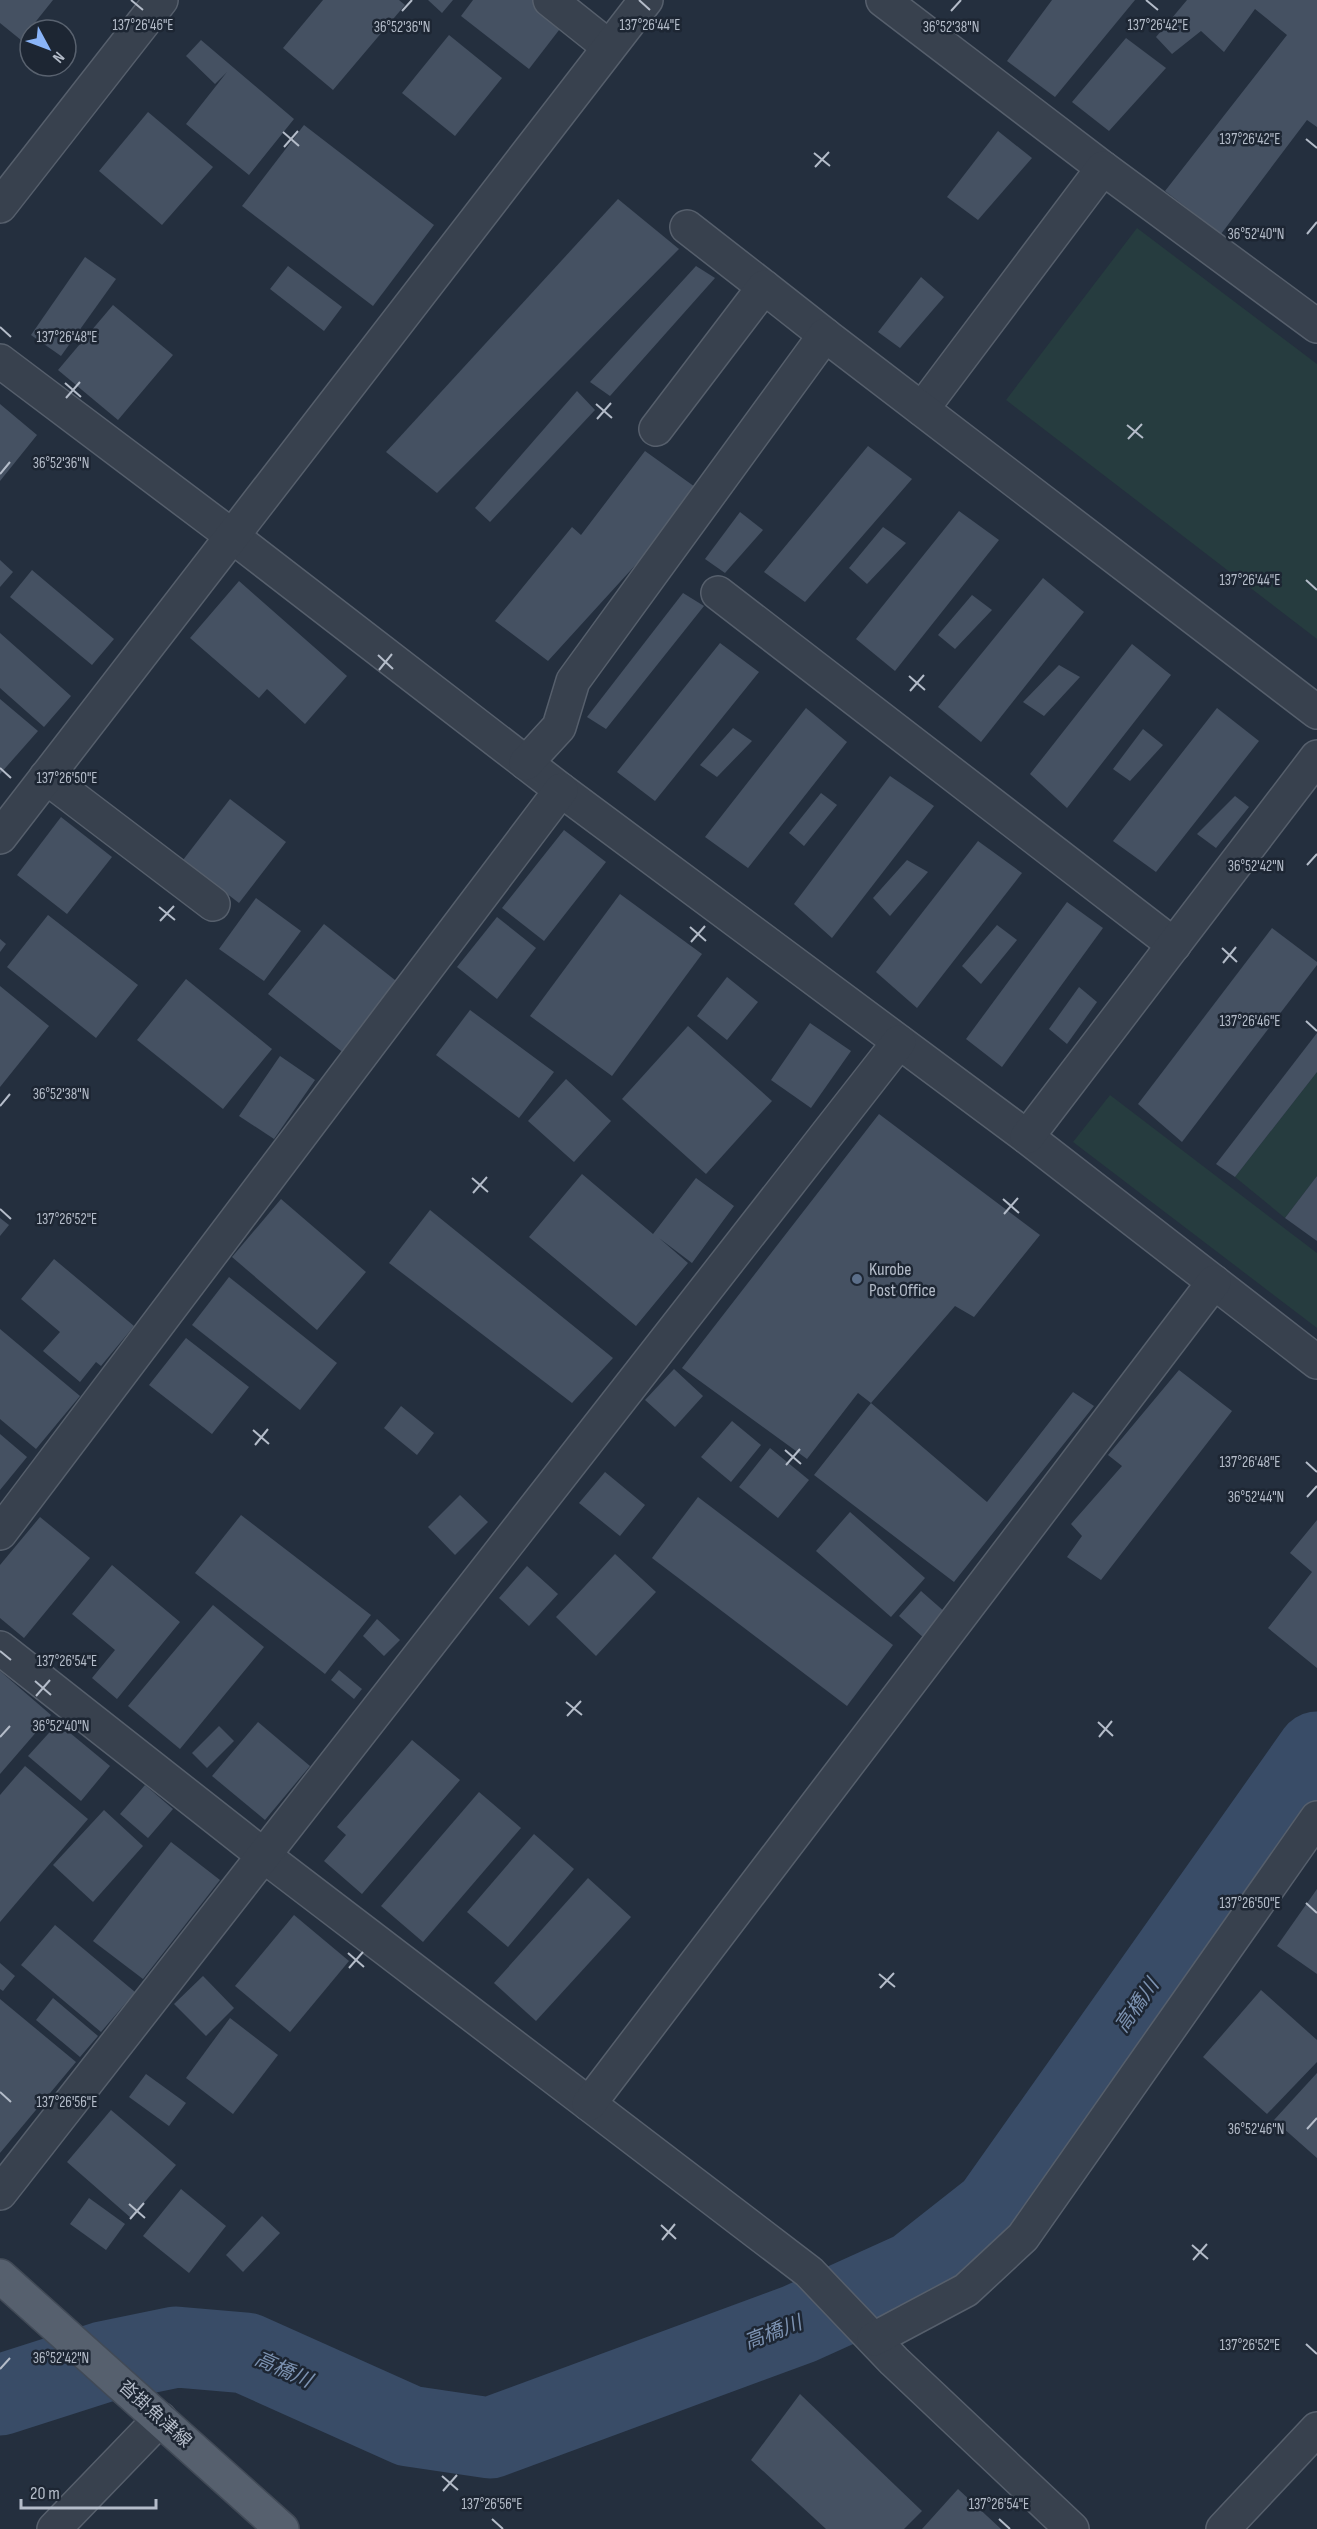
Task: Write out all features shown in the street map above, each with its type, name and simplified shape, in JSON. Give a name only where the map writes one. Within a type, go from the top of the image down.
[{"type":"main road","name":"沓掛魚津線","points":[[0,2276],[282,2529]]},
{"type":"street","points":[[0,206],[161,0]]},
{"type":"street","points":[[550,0],[609,47]]},
{"type":"street","points":[[0,837],[646,0]]},
{"type":"street","points":[[883,0],[1103,168],[1317,326]]},
{"type":"street","points":[[922,409],[1103,168]]},
{"type":"street","points":[[687,227],[1317,712]]},
{"type":"street","points":[[656,429],[764,287]]},
{"type":"street","points":[[526,763],[559,727],[573,681],[825,335]]},
{"type":"street","points":[[0,361],[232,536],[561,790],[1027,1137],[1317,1362]]},
{"type":"street","points":[[718,593],[1173,945]]},
{"type":"street","points":[[1027,1137],[1317,757]]},
{"type":"street","points":[[46,777],[213,904]]},
{"type":"street","points":[[0,1533],[561,790]]},
{"type":"street","points":[[0,2193],[899,1042]]},
{"type":"street","points":[[589,2104],[1214,1282]]},
{"type":"street","points":[[0,1648],[263,1855],[809,2272],[874,2339],[1072,2529]]},
{"type":"street","points":[[874,2339],[966,2290],[1023,2237],[1317,1818]]},
{"type":"street","points":[[54,2529],[160,2419]]},
{"type":"street","points":[[1223,2529],[1317,2429]]},
{"type":"green space","points":[[1137,228],[1317,364],[1317,639],[1006,400]]},
{"type":"green space","points":[[1317,1072],[1317,1176],[1285,1218],[1235,1177]]},
{"type":"green space","points":[[1110,1095],[1317,1253],[1317,1328],[1073,1142]]},
{"type":"building","points":[[0,0],[53,0],[39,18],[18,18],[18,38],[0,23]]},
{"type":"building","points":[[323,0],[399,0],[405,5],[333,90],[283,48]]},
{"type":"building","points":[[428,0],[453,0],[442,13]]},
{"type":"building","points":[[473,0],[539,0],[566,21],[529,69],[461,16]]},
{"type":"building","points":[[1052,0],[1135,0],[1055,97],[1007,61]]},
{"type":"building","points":[[1187,0],[1317,0],[1317,127],[1307,120],[1221,234],[1165,191],[1287,35],[1255,9],[1224,52],[1201,31],[1172,54],[1156,37]]},
{"type":"building","points":[[449,35],[502,78],[455,136],[402,93]]},
{"type":"building","points":[[1126,38],[1166,68],[1109,131],[1072,102]]},
{"type":"building","points":[[201,40],[294,119],[249,175],[186,124],[227,72],[215,84],[186,56]]},
{"type":"building","points":[[148,112],[213,167],[162,225],[99,171]]},
{"type":"building","points":[[304,125],[434,225],[373,306],[242,206]]},
{"type":"building","points":[[998,131],[1032,158],[978,220],[947,197]]},
{"type":"building","points":[[618,199],[679,249],[437,493],[386,452]]},
{"type":"building","points":[[85,257],[116,279],[61,356],[31,335]]},
{"type":"building","points":[[288,266],[342,307],[324,331],[270,289]]},
{"type":"building","points":[[696,266],[715,278],[610,396],[590,382]]},
{"type":"building","points":[[921,277],[944,297],[900,348],[878,332]]},
{"type":"building","points":[[113,305],[173,355],[118,420],[58,370]]},
{"type":"building","points":[[577,391],[595,410],[490,522],[475,508]]},
{"type":"building","points":[[0,404],[37,435],[0,481]]},
{"type":"building","points":[[868,446],[912,479],[805,602],[764,572]]},
{"type":"building","points":[[645,451],[702,492],[548,661],[495,621],[572,527],[581,535]]},
{"type":"building","points":[[959,511],[999,540],[895,671],[856,639]]},
{"type":"building","points":[[740,512],[763,530],[725,573],[705,559]]},
{"type":"building","points":[[883,527],[906,543],[867,584],[849,568]]},
{"type":"building","points":[[0,560],[13,572],[0,587]]},
{"type":"building","points":[[32,570],[114,639],[92,665],[10,597]]},
{"type":"building","points":[[1043,578],[1084,612],[981,742],[938,707]]},
{"type":"building","points":[[239,581],[347,676],[305,724],[267,689],[259,698],[190,638]]},
{"type":"building","points":[[683,593],[704,606],[606,729],[587,717]]},
{"type":"building","points":[[972,595],[992,610],[955,649],[938,635]]},
{"type":"building","points":[[0,633],[71,696],[44,727],[0,688]]},
{"type":"building","points":[[720,643],[759,672],[655,801],[617,772]]},
{"type":"building","points":[[1132,644],[1171,675],[1067,808],[1030,774]]},
{"type":"building","points":[[1059,665],[1080,677],[1044,716],[1023,702]]},
{"type":"building","points":[[0,699],[38,731],[0,774]]},
{"type":"building","points":[[806,708],[847,742],[748,868],[705,837]]},
{"type":"building","points":[[1217,708],[1259,741],[1156,872],[1113,841]]},
{"type":"building","points":[[733,728],[752,741],[717,777],[700,765]]},
{"type":"building","points":[[1143,729],[1163,745],[1130,781],[1113,769]]},
{"type":"building","points":[[890,776],[934,806],[832,938],[794,904]]},
{"type":"building","points":[[821,793],[837,805],[804,846],[789,833]]},
{"type":"building","points":[[1235,796],[1249,807],[1216,848],[1197,834]]},
{"type":"building","points":[[230,799],[286,842],[239,903],[183,860]]},
{"type":"building","points":[[61,817],[112,857],[67,914],[17,875]]},
{"type":"building","points":[[564,830],[606,862],[544,941],[502,908]]},
{"type":"building","points":[[978,841],[1022,873],[917,1008],[876,972]]},
{"type":"building","points":[[907,860],[928,872],[890,916],[873,898]]},
{"type":"building","points":[[620,894],[702,954],[612,1076],[530,1016]]},
{"type":"building","points":[[256,898],[301,931],[264,981],[219,949]]},
{"type":"building","points":[[1067,902],[1103,928],[1002,1067],[966,1039]]},
{"type":"building","points":[[48,915],[138,985],[96,1038],[7,967]]},
{"type":"building","points":[[497,917],[536,948],[497,999],[457,967]]},
{"type":"building","points":[[324,924],[400,984],[345,1054],[268,994]]},
{"type":"building","points":[[997,925],[1017,940],[981,984],[962,966]]},
{"type":"building","points":[[1272,928],[1317,962],[1317,965],[1182,1142],[1138,1104]]},
{"type":"building","points":[[0,939],[6,944],[0,952]]},
{"type":"building","points":[[727,977],[758,1002],[727,1040],[697,1016]]},
{"type":"building","points":[[186,979],[272,1049],[223,1109],[137,1040]]},
{"type":"building","points":[[0,986],[49,1026],[0,1087]]},
{"type":"building","points":[[1079,987],[1097,1002],[1067,1044],[1049,1029]]},
{"type":"building","points":[[470,1010],[554,1072],[519,1118],[436,1055]]},
{"type":"building","points":[[810,1023],[851,1051],[811,1108],[771,1080]]},
{"type":"building","points":[[688,1026],[772,1101],[706,1174],[622,1099]]},
{"type":"building","points":[[1317,1033],[1317,1072],[1235,1177],[1216,1164]]},
{"type":"building","points":[[280,1056],[315,1080],[274,1139],[239,1116]]},
{"type":"building","points":[[566,1079],[611,1121],[574,1162],[528,1121]]},
{"type":"building","points":[[879,1114],[1040,1235],[974,1317],[955,1306],[871,1403],[858,1393],[807,1459],[682,1368]]},
{"type":"building","points":[[582,1174],[653,1234],[696,1178],[734,1206],[692,1263],[659,1238],[688,1263],[636,1326],[529,1237]]},
{"type":"building","points":[[1317,1176],[1317,1241],[1285,1218]]},
{"type":"building","points":[[281,1199],[366,1272],[317,1330],[232,1257]]},
{"type":"building","points":[[430,1210],[613,1358],[572,1403],[389,1263]]},
{"type":"building","points":[[0,1218],[9,1225],[0,1236]]},
{"type":"building","points":[[54,1259],[134,1326],[101,1366],[96,1362],[80,1382],[43,1351],[60,1332],[21,1299]]},
{"type":"building","points":[[229,1277],[337,1363],[300,1410],[192,1325]]},
{"type":"building","points":[[0,1329],[80,1396],[36,1449],[0,1419]]},
{"type":"building","points":[[186,1338],[249,1387],[212,1434],[149,1385]]},
{"type":"building","points":[[674,1369],[703,1396],[675,1427],[645,1400]]},
{"type":"building","points":[[1179,1370],[1232,1411],[1101,1580],[1067,1557],[1082,1536],[1071,1524],[1122,1466],[1108,1455]]},
{"type":"building","points":[[1073,1392],[1094,1406],[954,1582],[814,1475],[871,1403],[987,1502]]},
{"type":"building","points":[[401,1406],[434,1433],[417,1455],[384,1428]]},
{"type":"building","points":[[732,1421],[761,1445],[731,1482],[701,1457]]},
{"type":"building","points":[[0,1434],[27,1457],[0,1490]]},
{"type":"building","points":[[770,1448],[809,1480],[778,1518],[739,1487]]},
{"type":"building","points":[[605,1472],[645,1505],[620,1536],[579,1503]]},
{"type":"building","points":[[460,1495],[488,1522],[455,1555],[428,1527]]},
{"type":"building","points":[[698,1497],[893,1645],[847,1706],[652,1558]]},
{"type":"building","points":[[850,1512],[925,1578],[891,1617],[816,1551]]},
{"type":"building","points":[[241,1515],[371,1615],[325,1674],[195,1573]]},
{"type":"building","points":[[40,1517],[90,1558],[24,1638],[0,1618],[0,1565]]},
{"type":"building","points":[[1317,1520],[1317,1668],[1268,1628],[1312,1572],[1290,1553]]},
{"type":"building","points":[[615,1554],[656,1592],[596,1656],[556,1617]]},
{"type":"building","points":[[112,1565],[180,1622],[117,1699],[92,1678],[115,1650],[72,1614]]},
{"type":"building","points":[[527,1566],[558,1594],[529,1626],[499,1598]]},
{"type":"building","points":[[921,1591],[946,1613],[924,1638],[899,1616]]},
{"type":"building","points":[[213,1605],[264,1647],[180,1749],[128,1706]]},
{"type":"building","points":[[377,1619],[400,1640],[384,1656],[363,1636]]},
{"type":"building","points":[[339,1670],[362,1689],[354,1699],[331,1680]]},
{"type":"building","points":[[0,1671],[51,1715],[0,1774]]},
{"type":"building","points":[[258,1722],[310,1766],[265,1820],[212,1776]]},
{"type":"building","points":[[58,1723],[110,1766],[81,1801],[28,1756]]},
{"type":"building","points":[[219,1726],[234,1741],[207,1768],[192,1753]]},
{"type":"building","points":[[412,1740],[460,1780],[362,1894],[324,1861],[346,1835],[337,1827]]},
{"type":"building","points":[[25,1766],[88,1819],[0,1922],[0,1795]]},
{"type":"building","points":[[145,1785],[173,1809],[148,1838],[120,1814]]},
{"type":"building","points":[[479,1792],[521,1828],[423,1942],[381,1906]]},
{"type":"building","points":[[104,1810],[143,1846],[93,1902],[53,1865]]},
{"type":"building","points":[[534,1834],[574,1869],[508,1947],[467,1912]]},
{"type":"building","points":[[171,1842],[220,1880],[143,1979],[93,1941]]},
{"type":"building","points":[[588,1878],[631,1917],[536,2021],[494,1983]]},
{"type":"building","points":[[1317,1889],[1317,1974],[1277,1946]]},
{"type":"building","points":[[294,1915],[349,1961],[290,2032],[235,1986]]},
{"type":"building","points":[[55,1925],[135,1992],[101,2032],[21,1965]]},
{"type":"building","points":[[0,1963],[15,1976],[3,1991],[0,1989]]},
{"type":"building","points":[[203,1976],[234,2008],[206,2036],[174,2004]]},
{"type":"building","points":[[1261,1990],[1317,2040],[1317,2062],[1267,2114],[1203,2057]]},
{"type":"building","points":[[53,1998],[98,2036],[80,2057],[36,2020]]},
{"type":"building","points":[[0,1999],[76,2062],[0,2153]]},
{"type":"building","points":[[230,2018],[278,2055],[233,2114],[186,2078]]},
{"type":"building","points":[[1317,2073],[1317,2158],[1274,2120]]},
{"type":"building","points":[[146,2074],[186,2103],[169,2126],[129,2097]]},
{"type":"building","points":[[111,2110],[176,2165],[131,2218],[67,2162]]},
{"type":"building","points":[[181,2189],[226,2226],[189,2273],[143,2236]]},
{"type":"building","points":[[89,2198],[125,2224],[106,2250],[70,2224]]},
{"type":"building","points":[[262,2216],[280,2233],[243,2272],[226,2255]]},
{"type":"building","points":[[800,2394],[922,2511],[904,2529],[826,2529],[751,2460]]},
{"type":"building","points":[[958,2489],[1001,2529],[922,2529]]},
{"type":"waterway","name":"高橋川","points":[[0,2395],[103,2362],[176,2347],[246,2353],[409,2426],[490,2438],[799,2324],[914,2272],[994,2209],[1317,1752]]},
{"type":"place","name":"Kurobe Post Office","points":[[857,1279]]}]
